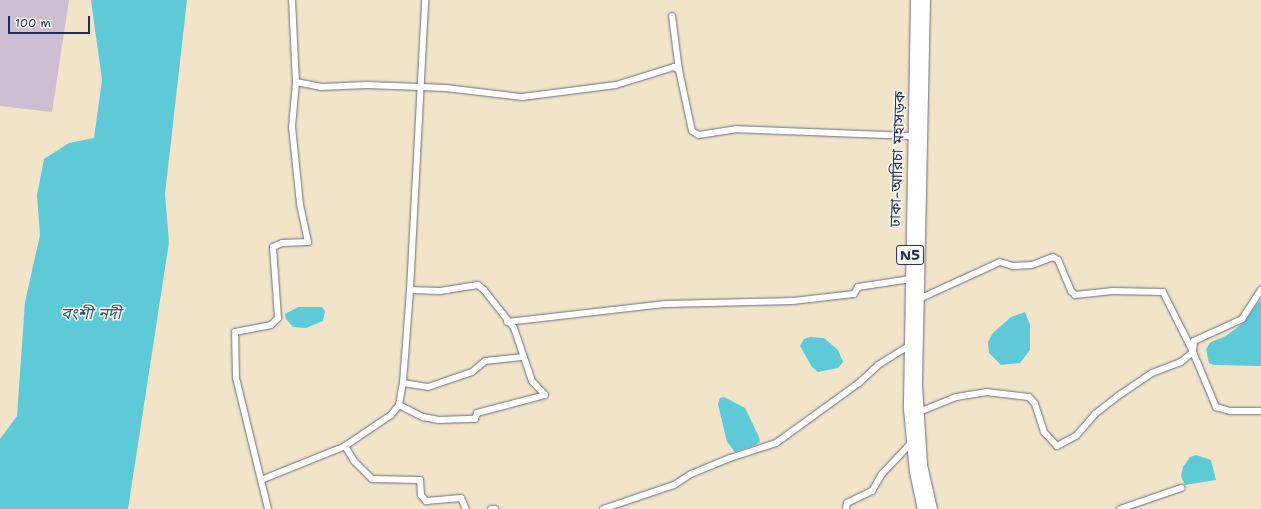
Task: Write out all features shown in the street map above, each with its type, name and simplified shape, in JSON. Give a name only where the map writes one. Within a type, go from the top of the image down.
[{"type":"highway","name":"ঢাকা-আরিচা মহাসড়ক","points":[[916,0],[910,279],[909,409],[915,472],[923,509]]},
{"type":"highway","name":"N5","points":[[925,0],[917,385],[922,465],[932,509]]},
{"type":"street","points":[[268,509],[236,378],[235,332],[271,325],[278,318],[273,247],[282,243],[308,242],[300,204],[292,127],[296,82],[292,0]]},
{"type":"street","points":[[261,480],[345,446],[387,418],[399,405],[403,382],[410,290],[425,0]]},
{"type":"street","points":[[672,16],[679,70],[692,131],[699,135],[736,129],[914,136]]},
{"type":"street","points":[[296,82],[321,87],[367,85],[420,87],[522,97],[616,86],[674,68],[679,70]]},
{"type":"street","points":[[919,299],[1000,262],[1013,266],[1032,265],[1053,257],[1058,260],[1071,291],[1075,295],[1111,291],[1163,292],[1193,352],[1216,407],[1230,411],[1261,411]]},
{"type":"street","points":[[507,322],[659,304],[793,301],[854,294],[858,287],[910,279]]},
{"type":"street","points":[[399,405],[423,417],[440,420],[475,418],[477,413],[546,395],[532,381],[522,357],[514,328],[507,322],[478,285],[440,291],[410,290]]},
{"type":"street","points":[[919,412],[956,397],[986,392],[1029,397],[1035,404],[1044,432],[1057,446],[1076,436],[1095,414],[1118,396],[1152,373],[1181,362],[1193,352],[1194,341],[1242,319],[1261,290]]},
{"type":"street","points":[[603,509],[674,485],[717,464],[776,443],[859,383],[878,365],[909,346]]},
{"type":"street","points":[[403,382],[428,387],[472,372],[485,361],[522,357]]},
{"type":"street","points":[[846,509],[847,503],[872,491],[882,474],[912,442]]},
{"type":"street","points":[[345,446],[354,461],[372,479],[420,480],[421,495],[426,501],[461,498],[466,509]]},
{"type":"street","points":[[1120,509],[1181,488]]},
{"type":"shaded area","points":[[0,0],[69,0],[52,112],[0,106]]},
{"type":"water","name":"বংশী নদী","points":[[91,0],[187,0],[165,194],[169,242],[128,509],[0,509],[0,439],[17,416],[25,302],[40,235],[37,195],[44,159],[69,143],[94,138],[102,80]]},
{"type":"water","points":[[1261,299],[1261,366],[1214,365],[1209,363],[1206,349],[1211,342],[1226,336],[1243,323]]},
{"type":"water","points":[[298,307],[322,307],[325,311],[323,321],[306,328],[293,327],[286,319],[285,314]]},
{"type":"water","points":[[1025,312],[1030,325],[1030,350],[1020,363],[1001,365],[989,353],[988,342],[993,333],[1011,317]]},
{"type":"water","points":[[810,337],[824,338],[838,350],[843,362],[838,368],[818,372],[812,367],[800,346],[804,339]]},
{"type":"water","points":[[724,397],[745,408],[760,442],[735,452],[727,442],[718,404],[720,398]]},
{"type":"water","points":[[1196,455],[1211,460],[1216,480],[1185,485],[1181,476],[1183,467],[1190,457]]}]
